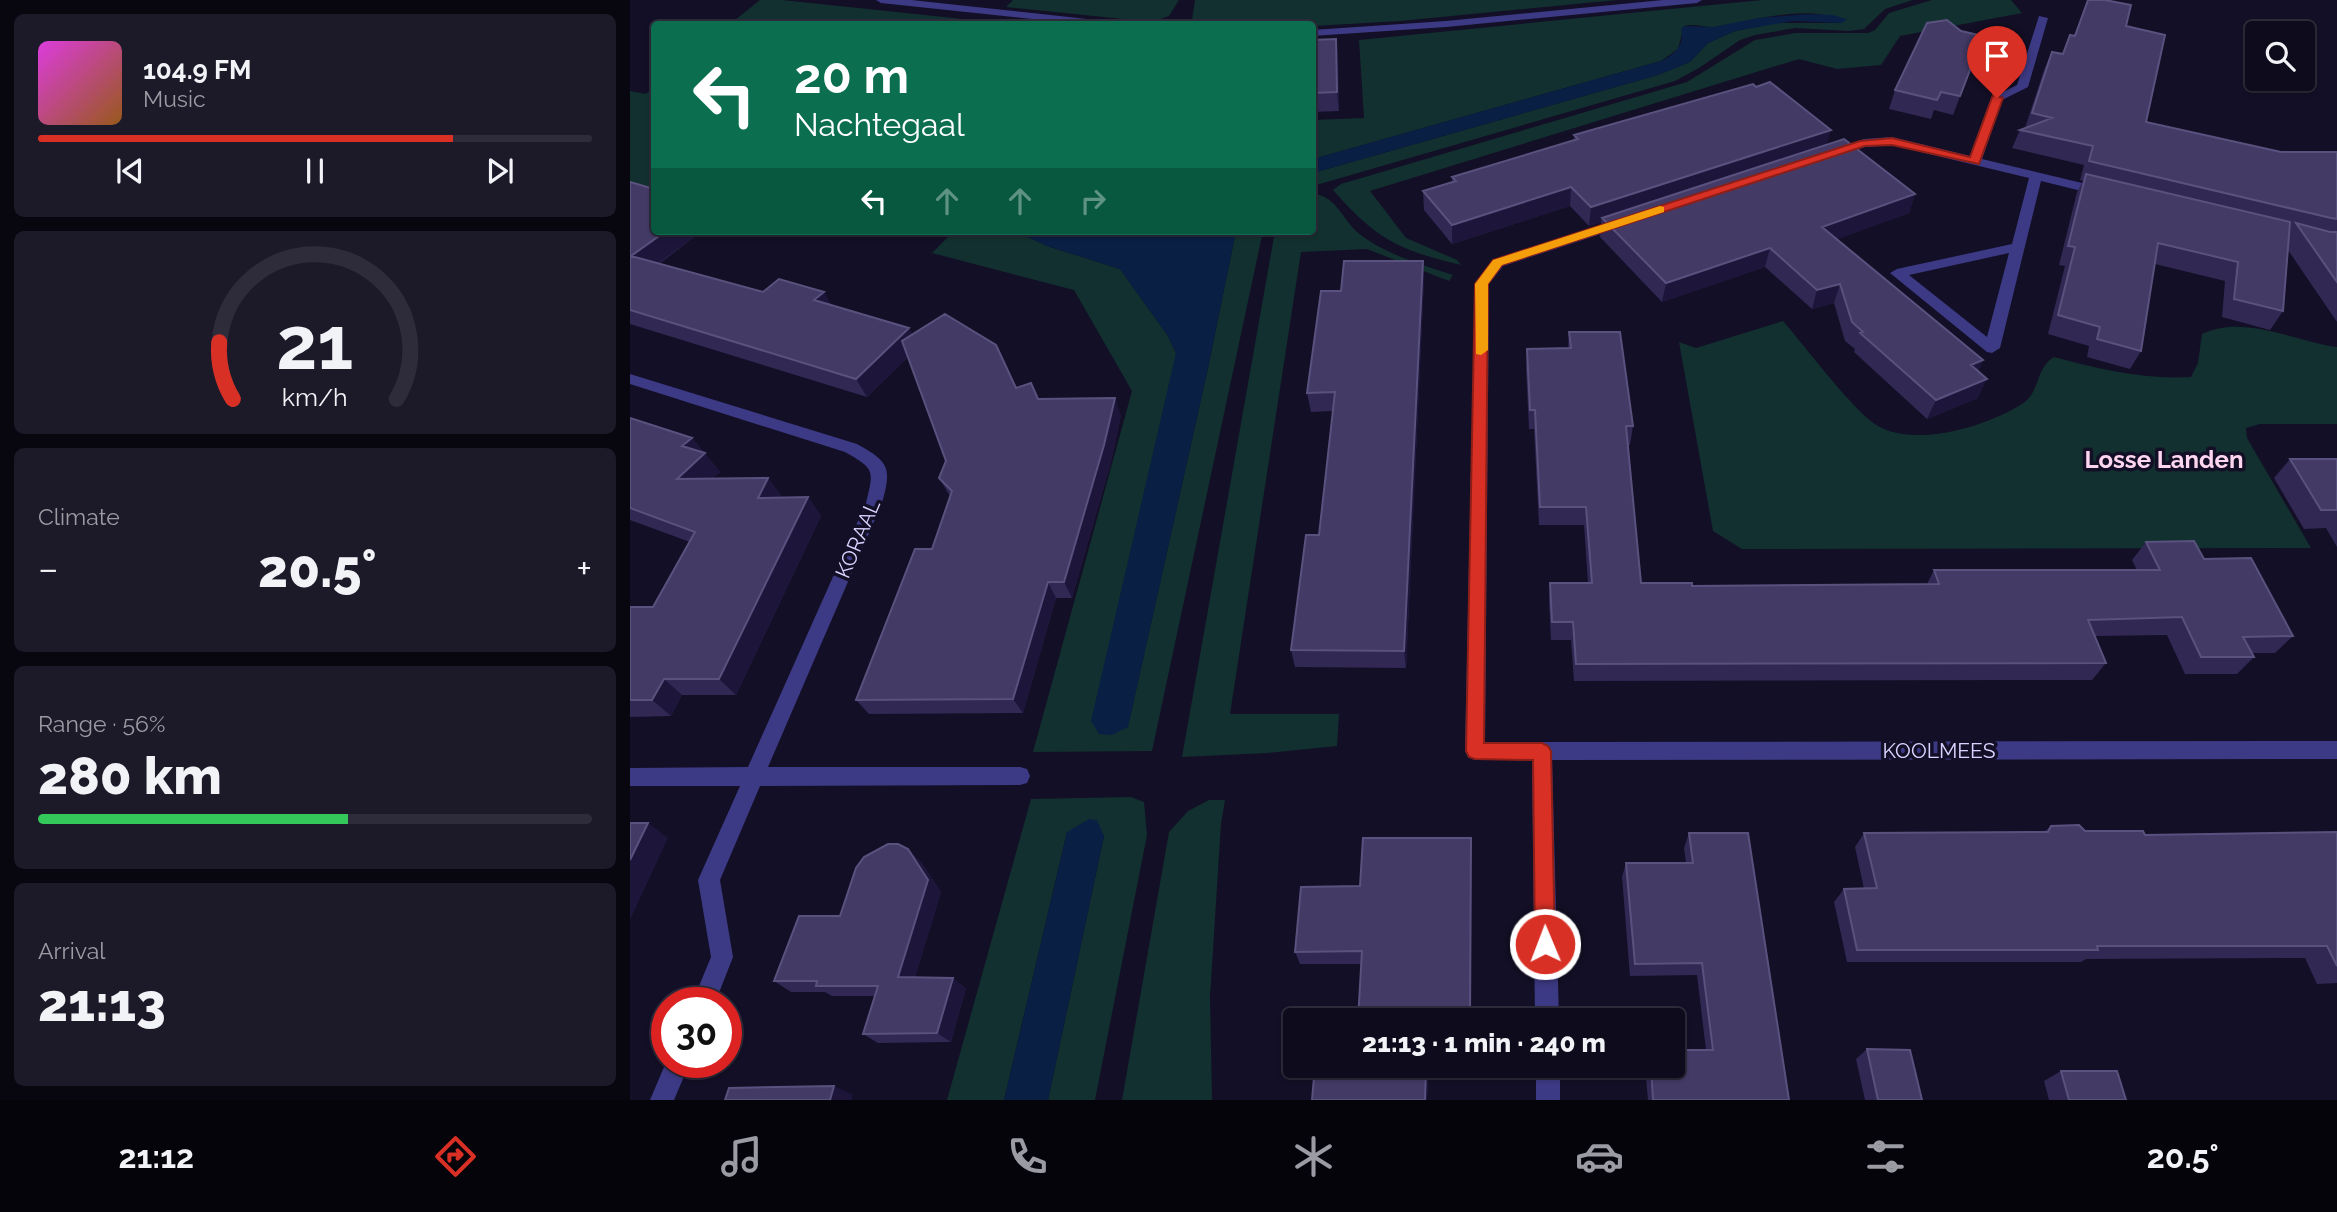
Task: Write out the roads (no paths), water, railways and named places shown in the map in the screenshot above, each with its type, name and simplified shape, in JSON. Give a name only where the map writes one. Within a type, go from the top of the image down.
[{"type":"street","points":[[881,0],[1077,21]]},
{"type":"street","points":[[1316,33],[1446,24],[1697,0]]},
{"type":"street","points":[[1975,161],[1997,98],[2022,87],[2043,18]]},
{"type":"street","points":[[1824,156],[1864,143],[1892,141],[2116,196]]},
{"type":"street","points":[[2018,247],[1897,273],[1992,348],[2018,247],[2036,176]]},
{"type":"street","name":"KOOLMEES","points":[[1641,216],[1497,263],[1482,284],[1475,751],[2337,750]]},
{"type":"street","name":"KORAAL","points":[[630,379],[851,448],[875,462],[881,477],[874,503],[709,880],[722,957],[710,987]]},
{"type":"street","points":[[1542,751],[1547,1008]]},
{"type":"street","points":[[630,777],[1020,776]]},
{"type":"street","points":[[662,1100],[671,1078]]},
{"type":"street","points":[[1548,1078],[1548,1100]]},
{"type":"water","points":[[1809,14],[1847,19],[1842,23],[1793,21],[1735,31],[1708,43],[1690,62],[1658,75],[1316,172],[1316,158],[1661,61],[1680,45],[1681,29],[1684,26],[1713,27],[1758,18]]},
{"type":"water","points":[[1024,235],[1235,235],[1128,727],[1112,735],[1099,734],[1091,721],[1176,353],[1168,336],[1120,269],[1047,246]]},
{"type":"water","points":[[1089,819],[1097,820],[1104,836],[1048,1100],[1004,1100],[1067,832]]},
{"type":"district","name":"Losse Landen","points":[[2164,460]]}]
